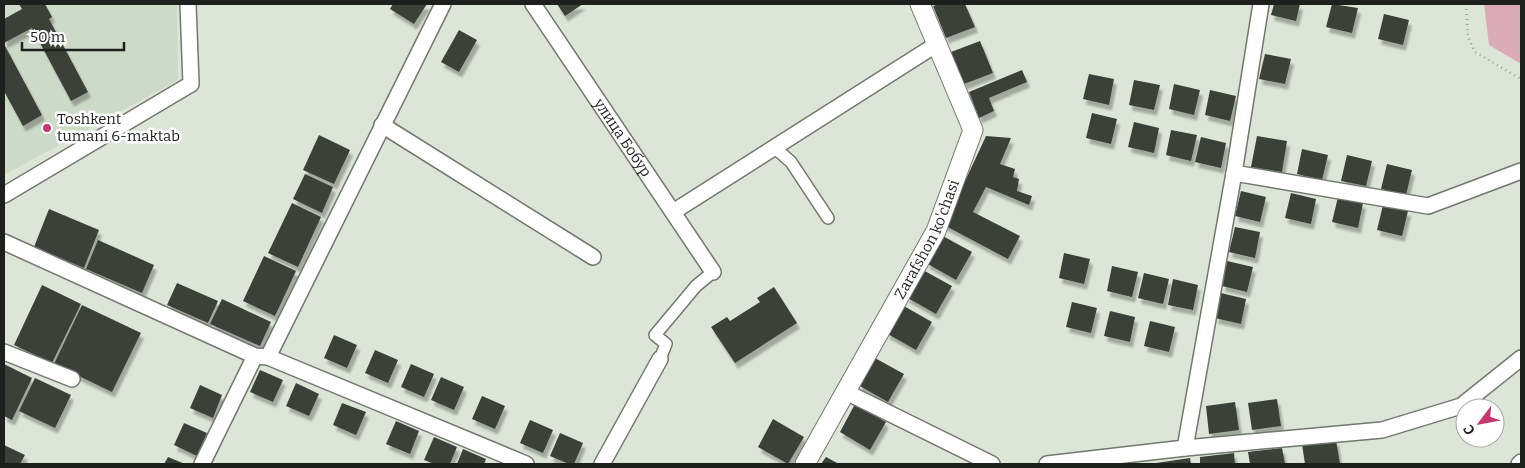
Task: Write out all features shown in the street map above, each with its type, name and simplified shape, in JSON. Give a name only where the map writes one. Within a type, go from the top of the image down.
[{"type":"street","points":[[4,195],[191,84],[188,4]]},
{"type":"street","points":[[202,464],[382,125],[442,4]]},
{"type":"street","name":"улица Бобур","points":[[533,4],[713,272]]},
{"type":"street","name":"Zarafshon ko'chasi","points":[[805,464],[936,230],[973,130],[920,4]]},
{"type":"street","points":[[1185,448],[1234,173],[1261,4]]},
{"type":"street","points":[[673,212],[937,44]]},
{"type":"street","points":[[382,125],[593,257]]},
{"type":"street","points":[[775,148],[790,162],[828,218]]},
{"type":"street","points":[[1234,173],[1428,206],[1521,171]]},
{"type":"street","points":[[4,242],[261,356],[526,464]]},
{"type":"street","points":[[602,464],[660,359],[666,344],[655,335],[696,286],[713,272]]},
{"type":"street","points":[[4,352],[72,378]]},
{"type":"street","points":[[1047,464],[1185,448],[1382,430],[1461,406],[1521,358]]},
{"type":"street","points":[[846,392],[992,464]]},
{"type":"path","points":[[1466,4],[1468,37],[1475,52],[1521,79]]},
{"type":"shaded area","name":"Toshkent tumani 6-maktab","points":[[4,4],[177,4],[178,80],[4,175]]},
{"type":"shaded area","points":[[1484,4],[1521,4],[1521,64],[1489,45]]},
{"type":"building","points":[[19,4],[45,4],[52,17],[49,19],[88,92],[71,101],[32,28],[4,43],[4,19],[22,9]]},
{"type":"building","points":[[393,4],[427,4],[414,24],[390,9]]},
{"type":"building","points":[[557,4],[583,4],[565,16]]},
{"type":"building","points":[[939,4],[965,4],[975,27],[946,38],[933,6]]},
{"type":"building","points":[[1274,4],[1300,4],[1296,21],[1271,15]]},
{"type":"building","points":[[1332,4],[1358,8],[1352,33],[1326,27]]},
{"type":"building","points":[[1384,14],[1409,20],[1403,45],[1378,39]]},
{"type":"building","points":[[459,30],[477,40],[459,72],[441,62]]},
{"type":"building","points":[[980,41],[993,73],[964,84],[951,52]]},
{"type":"building","points":[[4,44],[42,115],[23,126],[4,91]]},
{"type":"building","points":[[1265,54],[1291,59],[1285,84],[1259,79]]},
{"type":"building","points":[[1022,70],[1027,82],[989,98],[994,111],[979,118],[969,92]]},
{"type":"building","points":[[1089,74],[1114,79],[1109,105],[1083,99]]},
{"type":"building","points":[[1134,80],[1160,85],[1154,110],[1129,105]]},
{"type":"building","points":[[1174,84],[1200,90],[1194,115],[1169,109]]},
{"type":"building","points":[[1210,90],[1236,96],[1230,121],[1205,115]]},
{"type":"building","points":[[1092,113],[1117,119],[1111,144],[1086,138]]},
{"type":"building","points":[[1134,122],[1159,128],[1154,153],[1128,147]]},
{"type":"building","points":[[1171,130],[1197,135],[1191,161],[1166,155]]},
{"type":"building","points":[[319,135],[350,150],[334,184],[303,170]]},
{"type":"building","points":[[986,136],[1011,138],[1000,164],[1015,169],[1013,177],[1019,179],[1017,191],[1032,196],[1029,205],[986,187],[973,212],[1020,236],[1008,259],[942,224]]},
{"type":"building","points":[[1257,136],[1287,141],[1282,172],[1251,167]]},
{"type":"building","points":[[1201,137],[1226,143],[1221,168],[1195,162]]},
{"type":"building","points":[[1302,149],[1328,155],[1322,180],[1297,174]]},
{"type":"building","points":[[1347,155],[1372,161],[1366,186],[1341,181]]},
{"type":"building","points":[[1387,164],[1412,170],[1406,195],[1381,189]]},
{"type":"building","points":[[305,174],[333,187],[322,213],[293,199]]},
{"type":"building","points":[[1241,191],[1266,197],[1260,222],[1235,216]]},
{"type":"building","points":[[1291,193],[1316,199],[1311,224],[1285,218]]},
{"type":"building","points":[[1338,197],[1363,203],[1358,228],[1332,222]]},
{"type":"building","points":[[292,203],[321,217],[298,267],[268,253]]},
{"type":"building","points":[[1383,205],[1408,211],[1402,236],[1377,230]]},
{"type":"building","points":[[49,209],[99,230],[84,268],[34,247]]},
{"type":"building","points":[[1235,227],[1260,232],[1255,258],[1229,252]]},
{"type":"building","points":[[941,235],[972,252],[956,280],[926,263]]},
{"type":"building","points":[[98,240],[154,265],[142,293],[86,269]]},
{"type":"building","points":[[1064,253],[1090,259],[1084,284],[1059,278]]},
{"type":"building","points":[[264,256],[296,271],[275,316],[243,301]]},
{"type":"building","points":[[1227,261],[1253,267],[1247,292],[1222,286]]},
{"type":"building","points":[[1112,266],[1138,272],[1132,297],[1107,291]]},
{"type":"building","points":[[921,269],[952,286],[936,314],[906,297]]},
{"type":"building","points":[[1144,273],[1169,279],[1163,304],[1138,298]]},
{"type":"building","points":[[1173,279],[1198,285],[1193,310],[1168,305]]},
{"type":"building","points":[[177,283],[218,301],[208,323],[167,305]]},
{"type":"building","points":[[42,285],[81,304],[52,363],[14,345]]},
{"type":"building","points":[[774,287],[797,323],[735,363],[711,327],[727,317],[730,321],[760,302],[757,298]]},
{"type":"building","points":[[1221,293],[1246,299],[1241,324],[1215,318]]},
{"type":"building","points":[[222,299],[271,322],[260,346],[210,324]]},
{"type":"building","points":[[1072,302],[1097,308],[1091,333],[1066,327]]},
{"type":"building","points":[[82,305],[141,333],[112,392],[54,364]]},
{"type":"building","points":[[902,305],[932,322],[916,350],[886,333]]},
{"type":"building","points":[[1110,311],[1135,317],[1130,342],[1104,336]]},
{"type":"building","points":[[1150,321],[1175,327],[1169,352],[1144,346]]},
{"type":"building","points":[[334,335],[357,345],[347,368],[324,358]]},
{"type":"building","points":[[375,350],[398,360],[388,383],[365,373]]},
{"type":"building","points":[[873,357],[904,374],[888,402],[858,385]]},
{"type":"building","points":[[4,364],[32,378],[12,420],[4,416]]},
{"type":"building","points":[[411,364],[434,374],[424,397],[401,387]]},
{"type":"building","points":[[260,370],[283,380],[273,402],[250,392]]},
{"type":"building","points":[[441,377],[464,387],[454,410],[431,400]]},
{"type":"building","points":[[35,378],[71,395],[55,428],[19,411]]},
{"type":"building","points":[[296,383],[319,394],[309,416],[286,406]]},
{"type":"building","points":[[200,385],[222,395],[213,418],[190,408]]},
{"type":"building","points":[[482,396],[505,406],[495,429],[472,419]]},
{"type":"building","points":[[1277,399],[1281,426],[1252,430],[1248,403]]},
{"type":"building","points":[[1235,402],[1239,430],[1209,434],[1206,406]]},
{"type":"building","points":[[342,403],[366,412],[356,435],[333,425]]},
{"type":"building","points":[[855,404],[886,422],[870,450],[840,432]]},
{"type":"building","points":[[773,419],[804,437],[788,464],[758,447]]},
{"type":"building","points":[[530,420],[553,430],[543,453],[520,443]]},
{"type":"building","points":[[396,421],[419,431],[410,454],[386,444]]},
{"type":"building","points":[[184,423],[207,433],[197,456],[174,445]]},
{"type":"building","points":[[560,433],[583,443],[574,464],[569,464],[550,456]]},
{"type":"building","points":[[434,437],[457,447],[450,464],[435,464],[424,460]]},
{"type":"building","points":[[1336,440],[1340,464],[1305,464],[1302,444]]},
{"type":"building","points":[[4,445],[25,455],[20,464],[4,464]]},
{"type":"building","points":[[1282,448],[1285,464],[1250,464],[1248,452]]},
{"type":"building","points":[[463,449],[486,459],[484,464],[457,464]]},
{"type":"building","points":[[1234,453],[1235,464],[1200,464],[1200,457]]},
{"type":"building","points":[[168,457],[185,464],[164,464]]},
{"type":"building","points":[[826,457],[839,464],[821,464]]},
{"type":"building","points":[[1190,458],[1191,464],[1156,464],[1156,463]]},
{"type":"place","name":"Toshkent tumani 6-maktab","points":[[47,128]]}]
